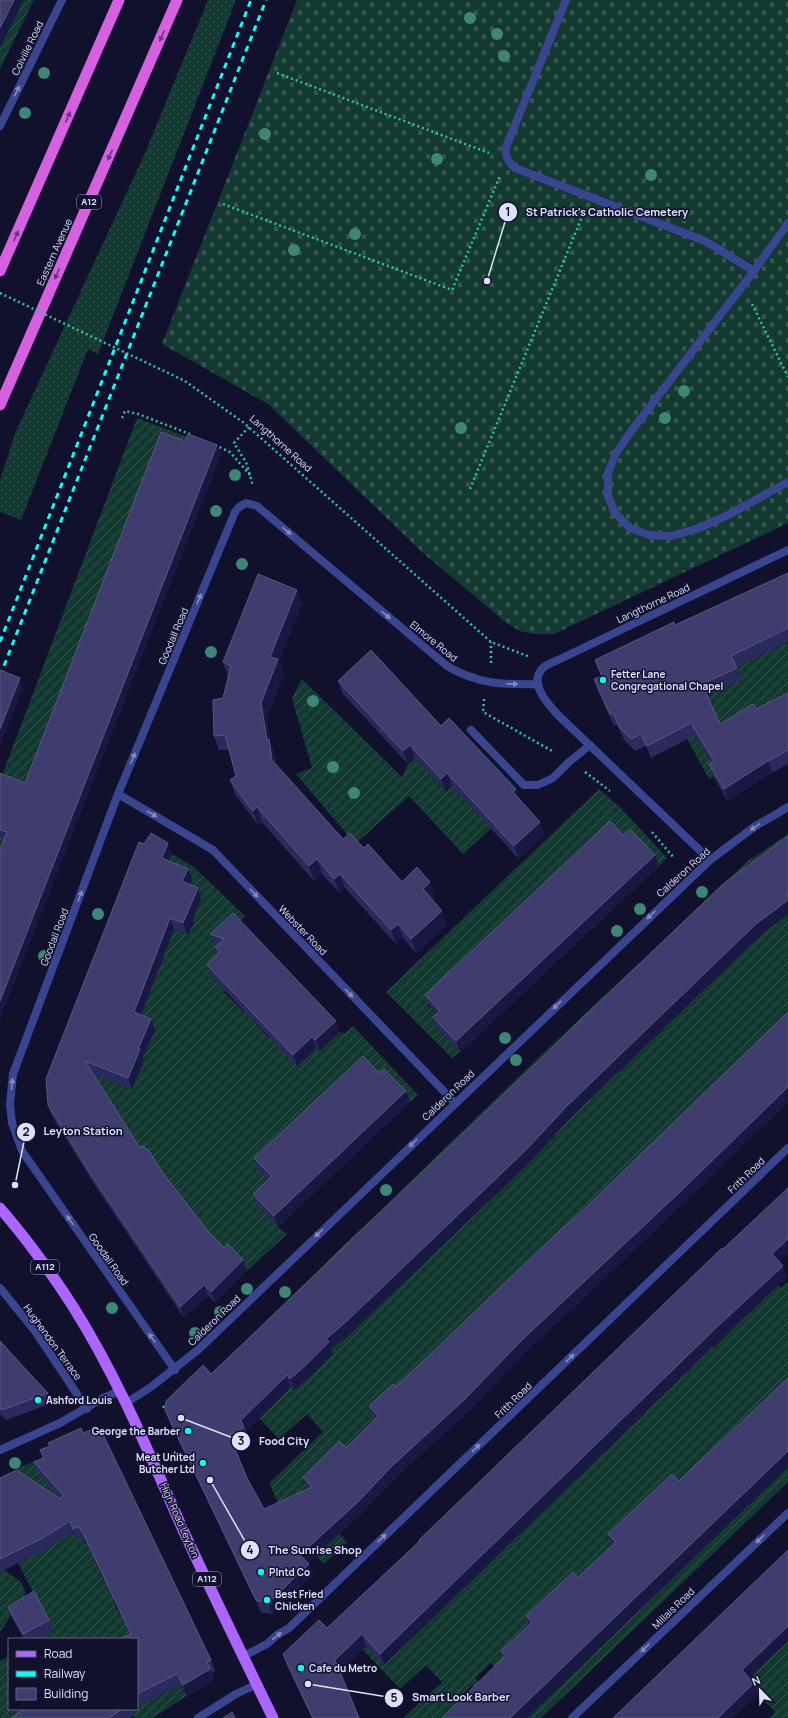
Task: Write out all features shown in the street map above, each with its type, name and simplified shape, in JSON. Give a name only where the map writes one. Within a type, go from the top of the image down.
[{"type":"highway","points":[[0,271],[119,0]]},
{"type":"highway","name":"Eastern Avenue","points":[[0,405],[178,0]]},
{"type":"main road","name":"High Road Leyton","points":[[0,1208],[19,1230],[72,1304],[120,1391],[273,1718]]},
{"type":"street","name":"Colville Road","points":[[0,126],[62,0]]},
{"type":"street","points":[[566,0],[506,147],[507,159],[515,168],[705,241],[754,271]]},
{"type":"street","points":[[788,223],[743,286],[616,453],[608,473],[608,496],[615,513],[630,528],[649,535],[672,536],[699,528],[728,515],[788,482]]},
{"type":"street","name":"Elmore Road","points":[[246,503],[257,506],[447,666],[466,676],[487,682],[510,685],[537,684]]},
{"type":"street","name":"Goodall Road","points":[[174,1370],[22,1151],[12,1123],[10,1104],[13,1074],[118,794],[235,512],[239,507],[246,503]]},
{"type":"street","name":"Langthorne Road","points":[[537,684],[538,677],[543,667],[788,550]]},
{"type":"street","points":[[537,684],[540,693],[550,706],[710,860]]},
{"type":"street","points":[[471,730],[524,785],[538,785],[553,778],[569,762],[590,745]]},
{"type":"street","name":"Webster Road","points":[[118,794],[213,850],[455,1103]]},
{"type":"street","name":"Calderon Road","points":[[126,1403],[174,1370],[198,1349],[710,860],[754,827],[788,807]]},
{"type":"street","name":"Frith Road","points":[[244,1656],[267,1644],[289,1628],[788,1148]]},
{"type":"street","name":"Hughendon Terrace","points":[[0,1288],[35,1331],[87,1409]]},
{"type":"street","points":[[0,1450],[60,1424],[103,1398],[120,1391]]},
{"type":"street","name":"Millais Road","points":[[572,1718],[788,1512]]},
{"type":"street","points":[[198,1718],[236,1694],[257,1684]]},
{"type":"path","points":[[223,204],[452,290],[507,159],[276,73]]},
{"type":"path","points":[[470,489],[590,197]]},
{"type":"path","points":[[743,286],[788,377]]},
{"type":"path","name":"Langthorne Road","points":[[0,293],[185,381],[249,427],[492,642],[518,652]]},
{"type":"path","points":[[122,418],[125,411],[138,414],[193,436]]},
{"type":"path","points":[[246,503],[253,487],[246,462],[234,442],[249,427]]},
{"type":"path","points":[[212,444],[230,452],[250,475]]},
{"type":"path","points":[[491,662],[492,642]]},
{"type":"path","points":[[484,700],[483,712],[533,739],[590,775],[610,792]]},
{"type":"path","points":[[648,827],[674,858]]},
{"type":"path","points":[[174,1453],[178,1452]]},
{"type":"green space","points":[[23,0],[34,0],[0,69],[0,47]]},
{"type":"green space","points":[[208,0],[236,0],[98,354],[88,349],[21,520],[0,512],[0,480],[16,431],[145,153]]},
{"type":"green space","points":[[297,0],[788,0],[788,523],[554,634],[533,634],[520,631],[504,621],[423,553],[268,404],[162,344]]},
{"type":"green space","points":[[137,418],[193,439],[0,879],[0,781]]},
{"type":"green space","points":[[774,626],[783,645],[788,643],[788,710],[704,749],[718,773],[709,779],[680,726],[689,657],[726,648],[748,661],[769,651],[760,632]]},
{"type":"green space","points":[[302,679],[402,777],[408,764],[421,752],[433,778],[446,792],[452,786],[492,828],[463,854],[409,796],[355,844],[296,774],[312,768],[292,698]]},
{"type":"green space","points":[[599,789],[621,808],[667,858],[659,866],[634,840],[436,995],[427,1004],[444,1021],[437,1028],[460,1052],[452,1058],[386,992]]},
{"type":"green space","points":[[788,834],[788,851],[729,894],[522,1092],[541,1112],[547,1107],[563,1125],[580,1109],[564,1091],[574,1081],[591,1099],[607,1083],[591,1065],[603,1054],[620,1071],[636,1055],[620,1037],[630,1028],[647,1044],[664,1029],[647,1011],[658,1001],[675,1018],[691,1002],[675,985],[685,975],[702,991],[718,975],[702,959],[713,949],[729,965],[745,950],[729,933],[740,922],[757,939],[765,931],[749,915],[760,905],[776,924],[788,914],[788,1027],[782,1032],[788,1039],[788,1058],[772,1042],[757,1057],[774,1075],[762,1087],[745,1069],[729,1084],[746,1102],[735,1114],[717,1096],[701,1111],[717,1129],[706,1140],[689,1122],[681,1130],[698,1148],[693,1153],[676,1135],[659,1151],[676,1170],[667,1178],[650,1161],[632,1178],[649,1195],[638,1205],[622,1188],[605,1204],[621,1222],[610,1232],[593,1215],[577,1231],[593,1249],[583,1259],[566,1240],[549,1255],[567,1275],[556,1285],[538,1267],[522,1282],[540,1301],[529,1311],[511,1292],[495,1308],[512,1326],[501,1337],[484,1319],[466,1335],[484,1354],[474,1363],[456,1345],[439,1361],[457,1380],[446,1390],[428,1371],[411,1388],[429,1407],[416,1420],[410,1412],[410,1409],[397,1396],[374,1418],[386,1431],[392,1431],[397,1437],[388,1445],[376,1433],[368,1442],[380,1454],[370,1463],[358,1451],[349,1459],[343,1453],[334,1462],[353,1481],[343,1490],[325,1471],[307,1489],[325,1508],[314,1518],[307,1510],[294,1522],[301,1531],[300,1532],[319,1552],[339,1533],[347,1542],[324,1564],[291,1531],[269,1483],[323,1432],[307,1414],[279,1439],[241,1399],[247,1393],[265,1412],[282,1396],[264,1377],[273,1368],[294,1390],[313,1372],[292,1350],[303,1340],[324,1362],[333,1353],[312,1331],[316,1327],[330,1342],[336,1337],[341,1342],[347,1336],[343,1330],[349,1324],[334,1310],[342,1303],[356,1318],[362,1312],[367,1317],[373,1310],[369,1305],[374,1301],[360,1285],[369,1277],[383,1291],[389,1286],[394,1291],[400,1285],[395,1280],[401,1275],[387,1260],[394,1253],[408,1267],[415,1262],[419,1266],[426,1260],[422,1255],[426,1250],[413,1235],[420,1227],[434,1243],[440,1237],[444,1242],[451,1236],[447,1230],[452,1225],[439,1210],[442,1206],[423,1187],[222,1379],[214,1371],[539,1057],[748,861]],"holes":[[[517,1097],[555,1136],[551,1140],[546,1135],[541,1140],[527,1126],[519,1133],[532,1148],[528,1153],[532,1158],[526,1164],[521,1159],[516,1164],[503,1149],[494,1157],[508,1172],[502,1178],[506,1183],[500,1188],[495,1184],[490,1189],[476,1174],[467,1183],[481,1198],[475,1203],[480,1208],[475,1213],[470,1208],[464,1213],[451,1199],[446,1203],[428,1182]]]},
{"type":"green space","points":[[172,854],[194,867],[245,916],[218,941],[244,973],[224,992],[243,1011],[263,993],[271,1001],[252,1019],[269,1038],[289,1019],[297,1066],[316,1048],[319,1051],[340,1032],[344,1034],[353,1026],[418,1095],[410,1102],[276,1187],[278,1227],[287,1234],[247,1271],[232,1255],[212,1273],[144,1158],[87,1079],[112,1013],[173,929],[188,934],[194,922],[152,904],[196,910],[201,899],[166,869]]},
{"type":"green space","points":[[767,1273],[781,1288],[788,1282],[788,1393],[498,1670],[491,1663],[475,1678],[498,1703],[492,1708],[472,1685],[458,1699],[463,1703],[461,1718],[403,1718],[442,1682],[426,1665],[400,1689],[362,1649],[366,1646],[412,1638],[455,1596],[438,1577],[467,1585],[510,1543],[504,1513],[522,1532],[538,1516],[520,1498],[531,1488],[549,1506],[565,1490],[559,1461],[577,1479],[593,1463],[575,1445],[588,1433],[606,1451],[621,1436],[605,1417],[614,1408],[632,1426],[647,1411],[630,1393],[641,1383],[658,1400],[674,1385],[657,1366],[668,1356],[686,1374],[702,1357],[685,1340],[696,1329],[714,1347],[730,1331],[713,1313]]},
{"type":"green space","points":[[52,1453],[63,1496],[58,1498],[67,1504],[77,1539],[82,1537],[86,1544],[93,1541],[102,1561],[96,1564],[103,1579],[111,1576],[121,1598],[113,1601],[121,1616],[128,1613],[132,1638],[40,1638],[53,1630],[18,1563],[18,1482],[13,1471]]},
{"type":"green space","points":[[788,1467],[788,1482],[541,1718],[527,1718]]},
{"type":"green space","points":[[0,1567],[21,1582],[26,1593],[0,1632]]},
{"type":"green space","points":[[762,1632],[779,1650],[788,1641],[788,1718],[770,1718],[775,1712],[729,1663]]},
{"type":"green space","points":[[138,1653],[159,1696],[181,1685],[187,1696],[152,1718],[135,1718],[131,1710],[138,1710]]},
{"type":"green space","points":[[8,1657],[8,1710],[53,1710],[31,1718],[0,1718],[0,1661]]},
{"type":"building","points":[[0,0],[14,0],[0,28]]},
{"type":"building","points":[[161,432],[185,441],[188,434],[217,445],[0,1001],[0,849],[7,832],[0,830],[0,773],[25,783]]},
{"type":"building","points":[[788,573],[788,628],[731,656],[737,668],[702,684],[720,724],[753,704],[756,709],[788,693],[788,750],[724,789],[709,764],[714,761],[691,723],[647,746],[641,734],[631,739],[620,728],[613,713],[610,714],[594,679],[602,676],[595,660],[674,622],[675,625]]},
{"type":"building","points":[[258,574],[297,590],[270,657],[278,659],[261,703],[272,760],[343,839],[350,833],[364,848],[368,844],[402,882],[417,867],[430,882],[423,889],[442,911],[411,939],[398,924],[391,930],[340,874],[334,879],[317,859],[309,866],[257,807],[253,811],[230,780],[236,776],[225,735],[214,736],[213,700],[223,698],[231,666],[223,662]]},
{"type":"building","points":[[371,650],[441,726],[449,718],[516,789],[513,792],[540,822],[514,846],[447,773],[441,779],[410,745],[403,751],[338,681]]},
{"type":"building","points":[[0,670],[20,678],[0,729]]},
{"type":"building","points":[[610,821],[623,835],[630,829],[655,855],[456,1041],[433,1017],[440,1011],[425,995]]},
{"type":"building","points":[[151,833],[168,843],[162,858],[188,869],[182,881],[198,888],[183,923],[170,918],[134,1012],[151,1019],[138,1049],[140,1049],[128,1078],[85,1061],[140,1148],[143,1145],[146,1150],[148,1149],[162,1172],[208,1231],[224,1248],[228,1244],[243,1260],[211,1292],[204,1285],[180,1307],[90,1173],[48,1105],[46,1079],[139,842],[144,844]]},
{"type":"building","points":[[788,836],[788,900],[756,924],[567,1106],[526,1150],[347,1321],[326,1339],[329,1342],[307,1364],[290,1379],[287,1375],[241,1420],[244,1428],[229,1435],[247,1478],[264,1509],[312,1487],[303,1477],[339,1441],[346,1448],[378,1416],[369,1406],[393,1384],[395,1387],[416,1368],[581,1212],[788,1012],[788,1087],[681,1191],[522,1340],[465,1399],[391,1467],[359,1501],[300,1555],[309,1564],[268,1603],[256,1600],[165,1410],[166,1401],[203,1365],[211,1374],[723,884]]},
{"type":"building","points":[[233,913],[336,1021],[315,1040],[312,1037],[293,1055],[207,965],[220,952],[215,947],[224,939],[210,934]]},
{"type":"building","points":[[363,1056],[379,1073],[384,1069],[406,1091],[274,1216],[253,1194],[272,1176],[254,1158]]},
{"type":"building","points":[[788,1188],[788,1239],[772,1254],[783,1266],[718,1326],[380,1654],[362,1634],[335,1660],[359,1718],[313,1718],[283,1654],[319,1620],[327,1628],[420,1541],[419,1540],[722,1248],[723,1249]]},
{"type":"building","points":[[0,1341],[48,1393],[2,1410],[0,1408]]},
{"type":"building","points":[[788,1378],[788,1451],[510,1718],[442,1718],[505,1656],[501,1651],[532,1622],[526,1616],[573,1572],[578,1577],[616,1542],[608,1534],[672,1474],[679,1481]]},
{"type":"building","points":[[81,1428],[83,1433],[96,1428],[98,1431],[101,1430],[211,1660],[207,1662],[210,1669],[183,1685],[177,1674],[138,1694],[138,1638],[124,1637],[131,1634],[83,1533],[78,1526],[73,1529],[70,1521],[41,1539],[0,1559],[0,1478],[17,1470],[60,1499],[63,1495],[34,1462],[44,1458],[40,1450],[50,1446],[48,1443]]},
{"type":"building","points":[[788,1550],[788,1626],[742,1670],[754,1683],[718,1718],[613,1718]]},
{"type":"building","points":[[34,1591],[49,1620],[23,1634],[8,1607]]},
{"type":"building","points":[[23,1710],[121,1710],[108,1718],[11,1718]]},
{"type":"building","points":[[232,1712],[235,1718],[223,1718]]},
{"type":"railway","points":[[0,642],[251,0]]},
{"type":"railway","points":[[0,676],[266,0]]},
{"type":"place","name":"St Patrick's Catholic Cemetery","points":[[487,281]]},
{"type":"place","name":"Fetter Lane Congregational Chapel","points":[[603,680]]},
{"type":"place","name":"Leyton Station","points":[[15,1185]]},
{"type":"place","name":"Ashford Louis","points":[[38,1400]]},
{"type":"place","name":"Food City","points":[[181,1418]]},
{"type":"place","name":"George the Barber","points":[[188,1431]]},
{"type":"place","name":"Meat United Butcher Ltd","points":[[203,1463]]},
{"type":"place","name":"The Sunrise Shop","points":[[210,1480]]},
{"type":"place","name":"Plntd Co","points":[[261,1572]]},
{"type":"place","name":"Best Fried Chicken","points":[[267,1600]]},
{"type":"place","name":"Cafe du Metro","points":[[301,1668]]},
{"type":"place","name":"Smart Look Barber","points":[[308,1684]]}]
